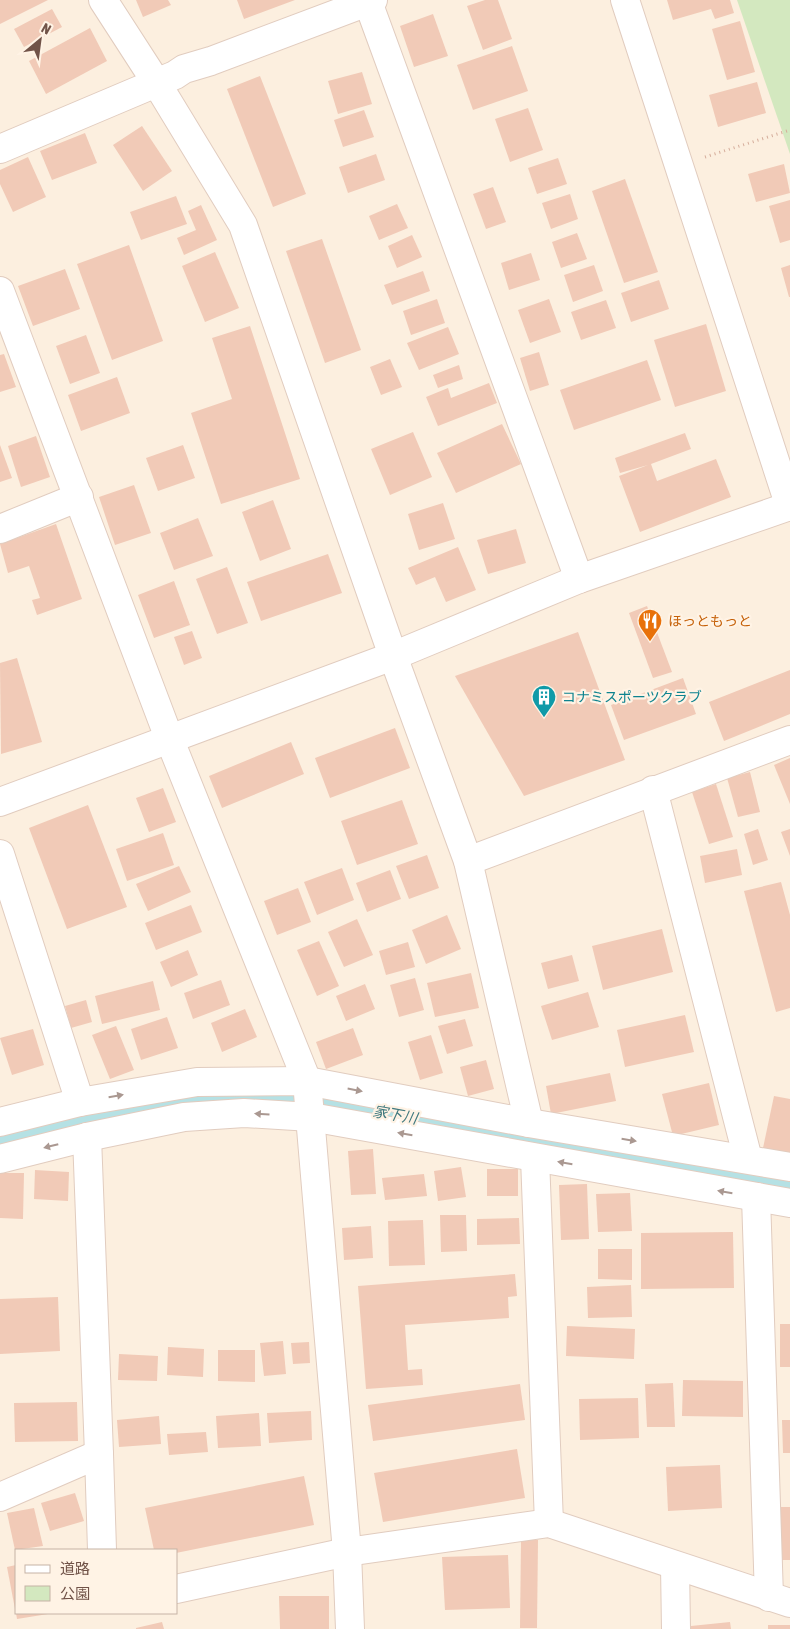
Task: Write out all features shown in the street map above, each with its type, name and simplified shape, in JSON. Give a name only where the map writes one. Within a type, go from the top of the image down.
[{"type":"street","points":[[102,0],[156,82],[242,226],[393,656],[468,862],[530,1123]]},
{"type":"street","points":[[0,802],[393,656],[579,579],[790,507],[625,0]]},
{"type":"street","points":[[0,149],[156,82],[175,76],[184,69],[211,61],[370,1],[579,579]]},
{"type":"street","points":[[0,291],[169,738],[307,1081],[347,1552],[350,1629]]},
{"type":"street","points":[[0,529],[79,497]]},
{"type":"street","points":[[468,862],[653,790],[790,740]]},
{"type":"street","points":[[653,790],[748,1159]]},
{"type":"street","points":[[0,854],[80,1102]]},
{"type":"street","points":[[0,1122],[80,1102],[197,1082],[307,1081],[530,1123],[790,1167]]},
{"type":"street","points":[[0,1159],[88,1137],[184,1117],[244,1112],[311,1117],[790,1203]]},
{"type":"street","points":[[88,1137],[102,1549]]},
{"type":"street","points":[[535,1158],[549,1523]]},
{"type":"street","points":[[178,1589],[347,1552],[549,1523],[780,1600],[756,1197]]},
{"type":"street","points":[[0,1498],[99,1454]]},
{"type":"street","points":[[675,1566],[676,1629]]},
{"type":"path","points":[[679,165],[790,130]]},
{"type":"green space","points":[[737,0],[790,0],[790,154]]},
{"type":"building","points":[[0,0],[48,0],[0,24]]},
{"type":"building","points":[[136,0],[168,0],[171,5],[143,17]]},
{"type":"building","points":[[237,0],[295,0],[244,19]]},
{"type":"building","points":[[485,0],[498,0],[512,39],[483,50],[467,6]]},
{"type":"building","points":[[667,0],[730,0],[734,13],[715,19],[711,9],[673,20]]},
{"type":"building","points":[[52,9],[62,27],[24,47],[14,29]]},
{"type":"building","points":[[433,14],[448,56],[414,67],[400,26]]},
{"type":"building","points":[[740,21],[755,72],[727,80],[712,29]]},
{"type":"building","points":[[90,28],[107,61],[46,94],[29,61]]},
{"type":"building","points":[[512,46],[528,91],[473,110],[457,65]]},
{"type":"building","points":[[362,72],[372,104],[338,114],[328,81]]},
{"type":"building","points":[[260,76],[306,194],[273,207],[227,89]]},
{"type":"building","points":[[757,82],[766,113],[718,127],[709,95]]},
{"type":"building","points":[[528,108],[543,150],[510,162],[495,119]]},
{"type":"building","points":[[364,110],[374,137],[343,147],[334,120]]},
{"type":"building","points":[[142,126],[172,171],[143,191],[113,145]]},
{"type":"building","points":[[85,133],[97,163],[52,180],[40,151]]},
{"type":"building","points":[[376,154],[385,180],[348,193],[339,167]]},
{"type":"building","points":[[28,157],[46,197],[13,212],[0,184],[0,170]]},
{"type":"building","points":[[558,158],[567,184],[537,194],[528,168]]},
{"type":"building","points":[[784,164],[790,193],[756,202],[748,174]]},
{"type":"building","points":[[625,179],[658,272],[624,283],[592,191]]},
{"type":"building","points":[[493,187],[506,222],[486,229],[473,194]]},
{"type":"building","points":[[570,194],[578,219],[551,229],[542,203]]},
{"type":"building","points":[[176,196],[187,224],[141,240],[130,212]]},
{"type":"building","points":[[790,200],[790,240],[780,243],[769,206]]},
{"type":"building","points":[[397,204],[408,228],[379,240],[369,216]]},
{"type":"building","points":[[201,205],[217,240],[184,255],[177,238],[196,230],[188,211]]},
{"type":"building","points":[[577,233],[587,259],[561,268],[552,242]]},
{"type":"building","points":[[412,235],[422,257],[397,268],[388,246]]},
{"type":"building","points":[[322,239],[361,350],[325,363],[286,251]]},
{"type":"building","points":[[129,245],[163,341],[112,360],[77,264]]},
{"type":"building","points":[[215,252],[239,308],[205,322],[182,266]]},
{"type":"building","points":[[531,253],[540,280],[509,290],[501,263]]},
{"type":"building","points":[[594,265],[603,291],[573,302],[564,275]]},
{"type":"building","points":[[790,265],[790,297],[789,297],[781,268]]},
{"type":"building","points":[[65,269],[80,309],[33,326],[18,286]]},
{"type":"building","points":[[423,271],[430,291],[392,305],[384,285]]},
{"type":"building","points":[[659,280],[669,309],[631,322],[621,293]]},
{"type":"building","points":[[437,299],[445,323],[411,335],[403,311]]},
{"type":"building","points":[[549,299],[561,332],[530,343],[518,310]]},
{"type":"building","points":[[606,300],[616,328],[581,340],[571,312]]},
{"type":"building","points":[[706,324],[726,391],[675,407],[654,340]]},
{"type":"building","points":[[250,326],[300,479],[221,504],[191,413],[232,399],[212,338]]},
{"type":"building","points":[[448,327],[459,354],[419,370],[407,343]]},
{"type":"building","points":[[86,335],[100,373],[70,384],[56,346]]},
{"type":"building","points":[[539,352],[549,385],[530,391],[520,358]]},
{"type":"building","points":[[4,354],[16,387],[0,392],[0,355]]},
{"type":"building","points":[[390,359],[402,387],[381,395],[370,367]]},
{"type":"building","points":[[647,360],[661,400],[574,430],[560,390]]},
{"type":"building","points":[[459,365],[463,379],[438,388],[433,375]]},
{"type":"building","points":[[117,377],[130,413],[81,431],[68,395]]},
{"type":"building","points":[[489,383],[497,403],[438,426],[426,397],[448,388],[451,398]]},
{"type":"building","points":[[502,424],[521,464],[456,493],[437,453]]},
{"type":"building","points":[[413,432],[432,477],[390,495],[371,449]]},
{"type":"building","points":[[685,433],[691,449],[651,464],[657,481],[716,459],[731,497],[640,532],[619,476],[648,465],[620,473],[615,458]]},
{"type":"building","points":[[36,436],[50,477],[21,487],[8,446]]},
{"type":"building","points":[[0,445],[12,478],[0,482]]},
{"type":"building","points":[[183,445],[195,478],[158,491],[146,458]]},
{"type":"building","points":[[134,485],[151,533],[115,545],[99,497]]},
{"type":"building","points":[[273,500],[291,549],[260,561],[242,512]]},
{"type":"building","points":[[443,503],[455,539],[419,550],[408,514]]},
{"type":"building","points":[[198,518],[213,556],[174,570],[160,533]]},
{"type":"building","points":[[56,524],[82,599],[37,615],[32,600],[40,598],[29,566],[8,573],[0,544]]},
{"type":"building","points":[[516,529],[526,563],[488,574],[477,540]]},
{"type":"building","points":[[458,547],[476,590],[446,602],[435,577],[416,585],[408,568]]},
{"type":"building","points":[[328,554],[342,593],[261,621],[247,582]]},
{"type":"building","points":[[227,567],[248,623],[217,634],[196,579]]},
{"type":"building","points":[[174,581],[190,625],[154,638],[138,595]]},
{"type":"building","name":"ほっともっと","points":[[647,606],[672,672],[653,678],[629,613]]},
{"type":"building","points":[[192,631],[202,658],[184,665],[174,637]]},
{"type":"building","name":"コナミスポーツクラブ","points":[[578,632],[625,760],[524,796],[455,676]]},
{"type":"building","points":[[17,658],[42,742],[1,754],[0,663]]},
{"type":"building","points":[[790,670],[790,714],[724,741],[709,702]]},
{"type":"building","points":[[683,678],[696,714],[624,740],[611,705]]},
{"type":"building","points":[[395,728],[410,768],[330,798],[315,758]]},
{"type":"building","points":[[291,742],[304,774],[222,808],[209,776]]},
{"type":"building","points":[[790,758],[790,804],[774,765]]},
{"type":"building","points":[[750,772],[760,812],[738,817],[727,778]]},
{"type":"building","points":[[716,784],[733,837],[709,844],[692,792]]},
{"type":"building","points":[[163,788],[176,822],[149,832],[136,798]]},
{"type":"building","points":[[402,800],[418,844],[357,865],[341,821]]},
{"type":"building","points":[[88,805],[127,907],[67,929],[29,828]]},
{"type":"building","points":[[758,829],[768,860],[753,865],[744,834]]},
{"type":"building","points":[[790,829],[790,856],[781,832]]},
{"type":"building","points":[[163,833],[174,865],[127,881],[116,849]]},
{"type":"building","points":[[737,849],[742,875],[705,883],[700,856]]},
{"type":"building","points":[[427,855],[439,888],[409,899],[396,866]]},
{"type":"building","points":[[179,866],[191,892],[148,911],[136,884]]},
{"type":"building","points":[[342,868],[354,900],[317,915],[304,882]]},
{"type":"building","points":[[390,870],[401,899],[367,912],[356,883]]},
{"type":"building","points":[[781,882],[790,915],[790,1008],[776,1012],[744,891]]},
{"type":"building","points":[[298,888],[311,922],[277,935],[264,901]]},
{"type":"building","points":[[191,905],[202,932],[156,950],[145,923]]},
{"type":"building","points":[[447,915],[461,949],[426,964],[412,930]]},
{"type":"building","points":[[357,919],[373,955],[344,967],[328,932]]},
{"type":"building","points":[[662,929],[673,972],[603,990],[592,946]]},
{"type":"building","points":[[319,941],[339,986],[317,996],[297,950]]},
{"type":"building","points":[[408,942],[415,967],[386,975],[379,951]]},
{"type":"building","points":[[188,950],[198,975],[171,987],[160,962]]},
{"type":"building","points":[[572,955],[579,981],[548,989],[541,963]]},
{"type":"building","points":[[471,973],[479,1008],[435,1017],[427,983]]},
{"type":"building","points":[[415,978],[424,1010],[399,1017],[390,985]]},
{"type":"building","points":[[221,980],[230,1005],[193,1019],[184,993]]},
{"type":"building","points":[[153,981],[160,1010],[102,1024],[95,996]]},
{"type":"building","points":[[365,984],[375,1009],[346,1021],[336,996]]},
{"type":"building","points":[[588,992],[599,1027],[552,1040],[541,1006]]},
{"type":"building","points":[[86,1000],[92,1022],[71,1028],[65,1006]]},
{"type":"building","points":[[245,1009],[257,1037],[222,1052],[211,1023]]},
{"type":"building","points":[[685,1015],[694,1052],[625,1067],[617,1030]]},
{"type":"building","points":[[167,1017],[178,1048],[141,1060],[131,1029]]},
{"type":"building","points":[[465,1019],[473,1046],[447,1054],[438,1026]]},
{"type":"building","points":[[116,1026],[134,1070],[110,1079],[92,1035]]},
{"type":"building","points":[[353,1028],[363,1055],[326,1069],[316,1042]]},
{"type":"building","points":[[33,1029],[44,1065],[12,1075],[0,1038]]},
{"type":"building","points":[[431,1035],[443,1073],[420,1080],[408,1042]]},
{"type":"building","points":[[486,1060],[494,1089],[468,1096],[460,1067]]},
{"type":"building","points":[[610,1073],[616,1101],[551,1114],[546,1086]]},
{"type":"building","points":[[709,1083],[719,1125],[673,1136],[662,1094]]},
{"type":"building","points":[[774,1096],[790,1099],[790,1154],[763,1148]]},
{"type":"building","points":[[373,1149],[376,1194],[351,1195],[348,1151]]},
{"type":"building","points":[[461,1167],[466,1197],[438,1201],[434,1171]]},
{"type":"building","points":[[487,1169],[518,1169],[518,1196],[487,1196]]},
{"type":"building","points":[[35,1170],[69,1172],[68,1201],[34,1199]]},
{"type":"building","points":[[0,1173],[24,1173],[23,1219],[0,1218]]},
{"type":"building","points":[[424,1174],[427,1196],[385,1200],[382,1178]]},
{"type":"building","points":[[587,1184],[589,1239],[561,1240],[559,1185]]},
{"type":"building","points":[[630,1193],[632,1231],[598,1232],[596,1194]]},
{"type":"building","points":[[440,1215],[466,1215],[467,1251],[441,1252]]},
{"type":"building","points":[[519,1218],[520,1244],[477,1245],[477,1219]]},
{"type":"building","points":[[423,1220],[425,1265],[389,1266],[388,1221]]},
{"type":"building","points":[[371,1226],[373,1258],[344,1260],[342,1228]]},
{"type":"building","points":[[733,1232],[734,1288],[641,1289],[641,1233]]},
{"type":"building","points":[[598,1249],[632,1249],[632,1280],[598,1279]]},
{"type":"building","points":[[515,1274],[517,1296],[508,1297],[509,1318],[405,1325],[408,1370],[422,1369],[423,1385],[366,1389],[358,1286]]},
{"type":"building","points":[[631,1285],[632,1317],[588,1318],[587,1287]]},
{"type":"building","points":[[58,1297],[60,1351],[0,1354],[0,1299]]},
{"type":"building","points":[[780,1324],[790,1324],[790,1367],[780,1367]]},
{"type":"building","points":[[567,1326],[635,1329],[634,1359],[566,1356]]},
{"type":"building","points":[[283,1341],[286,1374],[264,1376],[260,1343]]},
{"type":"building","points":[[309,1342],[310,1363],[293,1364],[291,1343]]},
{"type":"building","points":[[168,1347],[204,1349],[203,1377],[167,1375]]},
{"type":"building","points":[[218,1350],[255,1350],[255,1382],[218,1381]]},
{"type":"building","points":[[119,1354],[158,1356],[157,1381],[118,1380]]},
{"type":"building","points":[[683,1380],[743,1381],[743,1417],[682,1416]]},
{"type":"building","points":[[673,1383],[675,1427],[647,1427],[645,1384]]},
{"type":"building","points":[[520,1384],[525,1420],[373,1441],[368,1405]]},
{"type":"building","points":[[638,1398],[639,1438],[580,1440],[579,1399]]},
{"type":"building","points":[[77,1402],[78,1441],[15,1442],[14,1403]]},
{"type":"building","points":[[311,1411],[312,1440],[269,1443],[267,1413]]},
{"type":"building","points":[[259,1413],[261,1446],[218,1448],[216,1416]]},
{"type":"building","points":[[159,1416],[161,1444],[119,1447],[117,1420]]},
{"type":"building","points":[[782,1420],[790,1420],[790,1453],[783,1453]]},
{"type":"building","points":[[206,1432],[208,1452],[169,1455],[167,1434]]},
{"type":"building","points":[[517,1449],[525,1498],[383,1522],[374,1473]]},
{"type":"building","points":[[720,1465],[722,1508],[668,1511],[666,1467]]},
{"type":"building","points":[[304,1476],[314,1525],[178,1553],[178,1549],[154,1549],[145,1508]]},
{"type":"building","points":[[75,1493],[84,1521],[50,1531],[41,1503]]},
{"type":"building","points":[[780,1507],[790,1507],[790,1560],[781,1560]]},
{"type":"building","points":[[34,1508],[43,1546],[15,1550],[7,1513]]},
{"type":"building","points":[[521,1540],[538,1540],[537,1628],[520,1628]]},
{"type":"building","points":[[508,1555],[510,1608],[445,1610],[442,1557]]},
{"type":"building","points":[[15,1565],[15,1609],[7,1567]]},
{"type":"building","points":[[279,1596],[329,1596],[329,1629],[280,1629]]},
{"type":"building","points":[[16,1614],[48,1614],[17,1619]]},
{"type":"building","points":[[162,1622],[164,1629],[136,1629],[136,1628]]},
{"type":"building","points":[[730,1622],[731,1629],[691,1629],[691,1626]]},
{"type":"building","points":[[768,1625],[790,1625],[790,1629],[768,1629]]},
{"type":"waterway","name":"家下川","points":[[0,1141],[116,1113],[188,1099],[248,1096],[339,1105],[790,1187]]},
{"type":"place","name":"ほっともっと","points":[[650,642]]},
{"type":"place","name":"コナミスポーツクラブ","points":[[544,718]]}]
